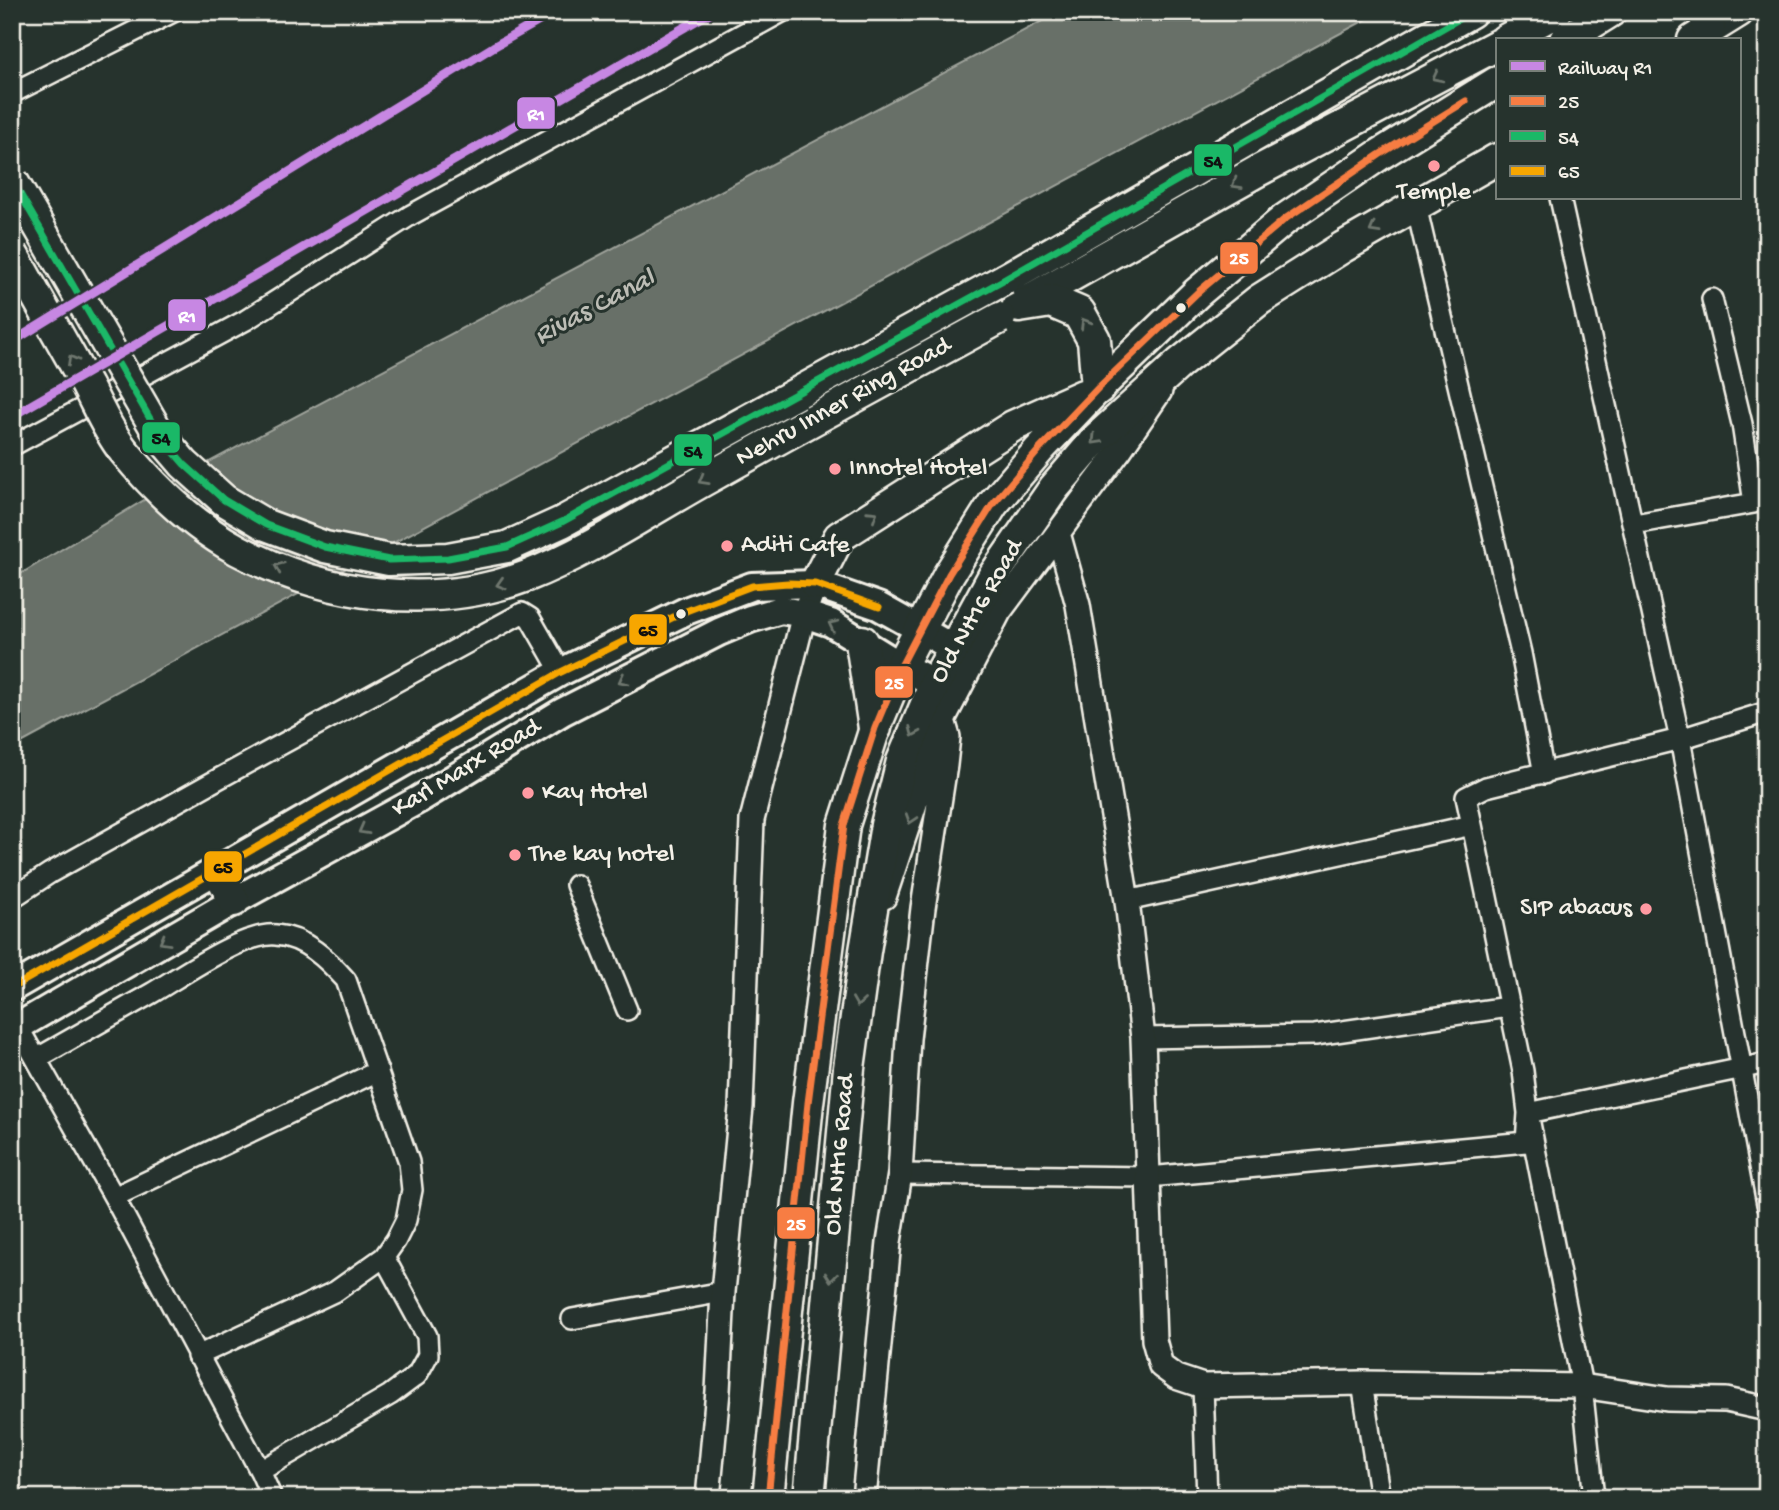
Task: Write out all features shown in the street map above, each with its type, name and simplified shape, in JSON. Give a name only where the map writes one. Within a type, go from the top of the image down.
[{"type":"highway","points":[[1008,301],[1051,301],[1079,313],[1094,340],[1098,388]]},
{"type":"highway","points":[[862,642],[875,728]]},
{"type":"main road","name":"Nehru Inner Ring Road","points":[[12,253],[121,448],[196,522],[238,550],[293,573],[357,592],[392,597],[483,590],[530,575],[599,541],[1008,301],[1471,12]]},
{"type":"main road","points":[[1509,38],[1556,12]]},
{"type":"main road","points":[[1567,38],[1610,12]]},
{"type":"main road","points":[[1702,28],[1738,12]]},
{"type":"main road","name":"Nehru Inner Ring Road","points":[[1008,301],[1496,46]]},
{"type":"main road","name":"Old NH16 Road","points":[[768,1498],[808,1103],[844,825],[875,728],[901,666],[948,575],[993,504],[1039,450],[1098,388],[1197,293],[1285,219],[1379,155],[1496,83]]},
{"type":"main road","name":"Old NH16 Road","points":[[809,1498],[849,1068],[865,951],[886,825],[902,761],[935,683],[994,575],[1054,488],[1097,438],[1180,363],[1259,300],[1343,247],[1496,160]]},
{"type":"main road","points":[[12,180],[160,436],[184,464],[224,500],[266,525],[325,547],[389,560],[448,558],[507,547],[1008,301]]},
{"type":"main road","points":[[815,584],[839,537],[1013,426],[1098,388]]},
{"type":"main road","name":"Karl Marx Road","points":[[12,988],[561,672],[686,611],[752,586],[815,584],[878,606],[955,649]]},
{"type":"main road","name":"Karl Marx Road","points":[[15,1028],[234,901],[418,800],[562,712],[750,619],[781,610],[831,623],[901,666],[935,683]]},
{"type":"main road","points":[[218,870],[234,901]]},
{"type":"street","points":[[12,93],[173,12]]},
{"type":"street","points":[[12,446],[246,320],[411,215],[782,12]]},
{"type":"street","points":[[1560,200],[1680,739],[1767,1204]]},
{"type":"street","points":[[1416,206],[1521,653],[1544,774]]},
{"type":"street","points":[[1634,524],[1754,503],[1742,424],[1712,299]]},
{"type":"street","points":[[865,951],[943,720],[999,612],[1119,451],[1180,363]]},
{"type":"street","points":[[1058,533],[1078,605],[1127,901],[1143,1038],[1154,1340],[1161,1366],[1176,1377],[1202,1386],[1362,1383],[1582,1386],[1667,1399],[1726,1400],[1767,1409]]},
{"type":"street","points":[[708,1498],[718,1391],[723,1292],[741,1107],[752,820],[804,614],[815,584]]},
{"type":"street","points":[[12,898],[50,873],[218,779],[522,613],[530,618],[561,672]]},
{"type":"street","points":[[1594,1498],[1582,1386],[1528,1113],[1523,1071],[1466,797],[1486,787],[1680,739],[1767,712]]},
{"type":"street","points":[[864,1498],[889,1242],[900,1174],[908,1039],[923,908],[947,747],[948,737],[943,720]]},
{"type":"street","points":[[1127,901],[1472,825]]},
{"type":"street","points":[[576,885],[627,1010]]},
{"type":"street","points":[[36,1059],[219,954],[253,938],[276,935],[302,942],[329,960],[346,980],[408,1161],[412,1190],[406,1220],[384,1257],[336,1291],[197,1356]]},
{"type":"street","points":[[1143,1038],[1315,1035],[1508,1007]]},
{"type":"street","points":[[15,1028],[36,1059],[114,1197],[272,1498]]},
{"type":"street","points":[[1528,1113],[1767,1063]]},
{"type":"street","points":[[114,1197],[377,1071]]},
{"type":"street","points":[[900,1174],[1149,1177],[1527,1142],[1528,1113]]},
{"type":"street","points":[[260,1471],[390,1395],[417,1375],[428,1355],[427,1336],[384,1257]]},
{"type":"street","points":[[572,1319],[723,1292]]},
{"type":"street","points":[[1362,1383],[1380,1498]]},
{"type":"street","points":[[1202,1386],[1207,1498]]},
{"type":"water","name":"Rivas Canal","points":[[1059,12],[1380,12],[12,748],[12,579],[196,469]]},
{"type":"rail line","name":"R1","points":[[12,342],[493,47],[555,12]]},
{"type":"rail line","name":"R1","points":[[12,416],[711,12]]},
{"type":"transit line","name":"54","points":[[12,180],[160,436],[184,464],[224,500],[266,525],[325,547],[389,560],[448,558],[507,547],[562,522],[1005,279],[1471,12]]},
{"type":"transit line","name":"25","points":[[768,1498],[808,1103],[844,825],[875,728],[901,666],[949,574],[993,504],[1039,450],[1098,388],[1197,293],[1285,219],[1379,155],[1466,101]]},
{"type":"transit line","name":"65","points":[[12,988],[561,672],[686,611],[752,586],[788,583],[815,584],[879,607]]},
{"type":"place","name":"Temple","points":[[1434,166]]},
{"type":"place","name":"Innotel Hotel","points":[[835,469]]},
{"type":"place","name":"Aditi Cafe","points":[[727,546]]},
{"type":"place","name":"Kay Hotel","points":[[528,793]]},
{"type":"place","name":"The kay hotel","points":[[515,855]]},
{"type":"place","name":"SIP abacus","points":[[1646,909]]}]
